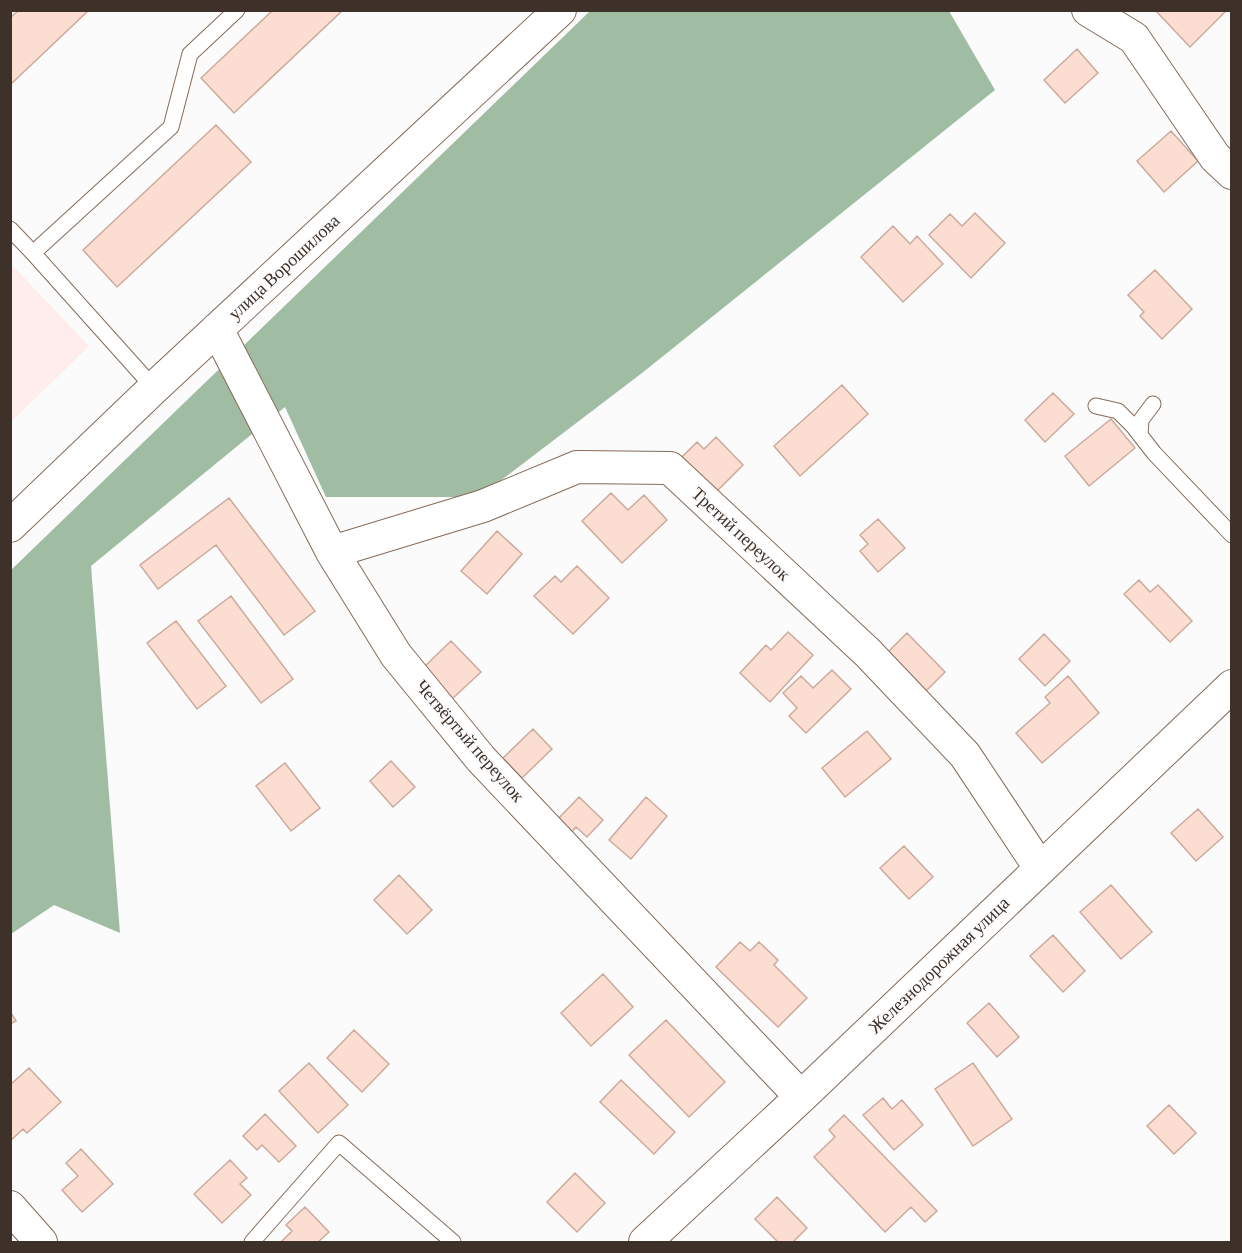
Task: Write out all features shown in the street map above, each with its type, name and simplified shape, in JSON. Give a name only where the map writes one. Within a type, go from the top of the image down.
[{"type":"street","name":"улица Ворошилова","points":[[10,526],[154,388],[560,10]]},
{"type":"street","points":[[1088,10],[1134,38],[1215,157],[1232,173]]},
{"type":"street","name":"Четвёртый переулок","points":[[217,329],[332,552],[396,655],[481,759],[801,1097]]},
{"type":"street","name":"Третий переулок","points":[[332,552],[483,506],[577,467],[670,468],[868,653],[964,755],[1040,868]]},
{"type":"street","name":"Железнодорожная улица","points":[[645,1242],[801,1097],[1232,686]]},
{"type":"street","points":[[10,1207],[41,1242]]},
{"type":"lane","points":[[33,253],[171,126],[190,54],[237,10]]},
{"type":"lane","points":[[10,229],[154,388]]},
{"type":"lane","points":[[1140,435],[1141,420],[1153,404]]},
{"type":"lane","points":[[1096,406],[1118,411],[1154,453],[1232,535]]},
{"type":"lane","points":[[252,1242],[339,1143],[453,1242]]},
{"type":"shaded area","points":[[11,264],[89,346],[11,422]]},
{"type":"green space","points":[[590,11],[949,11],[995,90],[642,373],[479,497],[326,497],[285,407],[91,566],[120,933],[54,905],[11,934],[11,570]]},
{"type":"building","points":[[19,10],[89,10],[10,85],[10,18]]},
{"type":"building","points":[[273,10],[343,10],[234,113],[201,78]]},
{"type":"building","points":[[1155,10],[1226,10],[1226,11],[1190,47]]},
{"type":"building","points":[[1077,49],[1098,73],[1065,103],[1044,80]]},
{"type":"building","points":[[216,125],[251,162],[117,287],[83,250]]},
{"type":"building","points":[[1171,131],[1198,161],[1164,192],[1137,161]]},
{"type":"building","points":[[975,213],[1005,243],[971,278],[929,235],[950,214],[962,226]]},
{"type":"building","points":[[893,226],[910,244],[917,236],[943,264],[903,302],[861,257]]},
{"type":"building","points":[[1155,270],[1192,309],[1162,339],[1140,316],[1144,312],[1128,295]]},
{"type":"building","points":[[842,385],[868,414],[800,476],[774,446]]},
{"type":"building","points":[[1053,393],[1074,414],[1045,442],[1025,420]]},
{"type":"building","points":[[1111,419],[1135,448],[1089,486],[1065,456]]},
{"type":"building","points":[[716,437],[743,465],[704,504],[681,458],[697,442],[704,449]]},
{"type":"building","points":[[611,493],[628,510],[644,495],[667,520],[622,563],[582,521]]},
{"type":"building","points":[[229,498],[315,611],[284,635],[216,545],[158,589],[140,565]]},
{"type":"building","points":[[878,519],[905,548],[878,572],[860,551],[868,544],[860,535]]},
{"type":"building","points":[[497,531],[522,554],[487,594],[461,571]]},
{"type":"building","points":[[577,566],[609,598],[573,634],[534,596],[555,576],[561,582]]},
{"type":"building","points":[[1139,580],[1150,592],[1158,585],[1192,621],[1170,642],[1124,594]]},
{"type":"building","points":[[231,596],[293,679],[261,703],[198,621]]},
{"type":"building","points":[[176,621],[226,686],[197,709],[147,643]]},
{"type":"building","points":[[788,632],[813,655],[770,702],[740,673],[766,645],[771,650]]},
{"type":"building","points":[[907,633],[945,672],[926,691],[888,652]]},
{"type":"building","points":[[1044,634],[1070,661],[1045,686],[1019,659]]},
{"type":"building","points":[[451,641],[481,672],[451,700],[422,669]]},
{"type":"building","points":[[832,670],[851,689],[806,733],[789,716],[797,708],[783,693],[801,676],[813,688]]},
{"type":"building","points":[[1068,676],[1099,713],[1042,763],[1016,733],[1050,703],[1045,697]]},
{"type":"building","points":[[533,729],[552,749],[522,778],[503,758]]},
{"type":"building","points":[[867,731],[891,759],[845,797],[822,768]]},
{"type":"building","points":[[391,761],[415,787],[393,807],[370,781]]},
{"type":"building","points":[[285,763],[320,808],[291,831],[256,786]]},
{"type":"building","points":[[579,797],[603,820],[587,837],[576,827],[572,832],[558,819]]},
{"type":"building","points":[[646,797],[667,816],[631,859],[609,840]]},
{"type":"building","points":[[1198,809],[1223,837],[1196,861],[1171,833]]},
{"type":"building","points":[[904,846],[933,877],[909,899],[880,868]]},
{"type":"building","points":[[399,875],[432,910],[407,934],[374,900]]},
{"type":"building","points":[[1111,885],[1152,932],[1121,959],[1080,912]]},
{"type":"building","points":[[1053,935],[1085,971],[1063,992],[1030,956]]},
{"type":"building","points":[[740,942],[750,951],[759,942],[778,960],[774,965],[807,998],[778,1027],[716,967]]},
{"type":"building","points":[[603,974],[633,1007],[591,1046],[561,1013]]},
{"type":"building","points":[[989,1003],[1019,1037],[997,1057],[967,1023]]},
{"type":"building","points":[[10,1011],[16,1021],[10,1024]]},
{"type":"building","points":[[666,1020],[725,1082],[689,1117],[629,1055]]},
{"type":"building","points":[[354,1030],[389,1064],[362,1092],[327,1058]]},
{"type":"building","points":[[309,1063],[348,1105],[318,1133],[279,1091]]},
{"type":"building","points":[[973,1063],[1012,1119],[973,1146],[935,1089]]},
{"type":"building","points":[[29,1068],[61,1102],[27,1133],[23,1129],[10,1141],[10,1085]]},
{"type":"building","points":[[621,1080],[675,1132],[654,1154],[600,1102]]},
{"type":"building","points":[[883,1098],[892,1109],[902,1100],[923,1125],[894,1150],[863,1115]]},
{"type":"building","points":[[1169,1105],[1196,1133],[1174,1154],[1147,1126]]},
{"type":"building","points":[[265,1114],[296,1146],[279,1162],[262,1145],[257,1150],[243,1136]]},
{"type":"building","points":[[844,1115],[937,1211],[925,1222],[911,1207],[885,1232],[814,1157],[835,1137],[829,1130]]},
{"type":"building","points":[[81,1149],[113,1184],[82,1212],[62,1190],[78,1176],[66,1163]]},
{"type":"building","points":[[230,1160],[247,1178],[240,1184],[251,1195],[222,1223],[194,1194]]},
{"type":"building","points":[[575,1173],[605,1203],[577,1232],[547,1202]]},
{"type":"building","points":[[777,1197],[807,1228],[793,1242],[778,1242],[755,1219]]},
{"type":"building","points":[[305,1207],[329,1232],[318,1242],[281,1242],[292,1231],[286,1225]]}]
